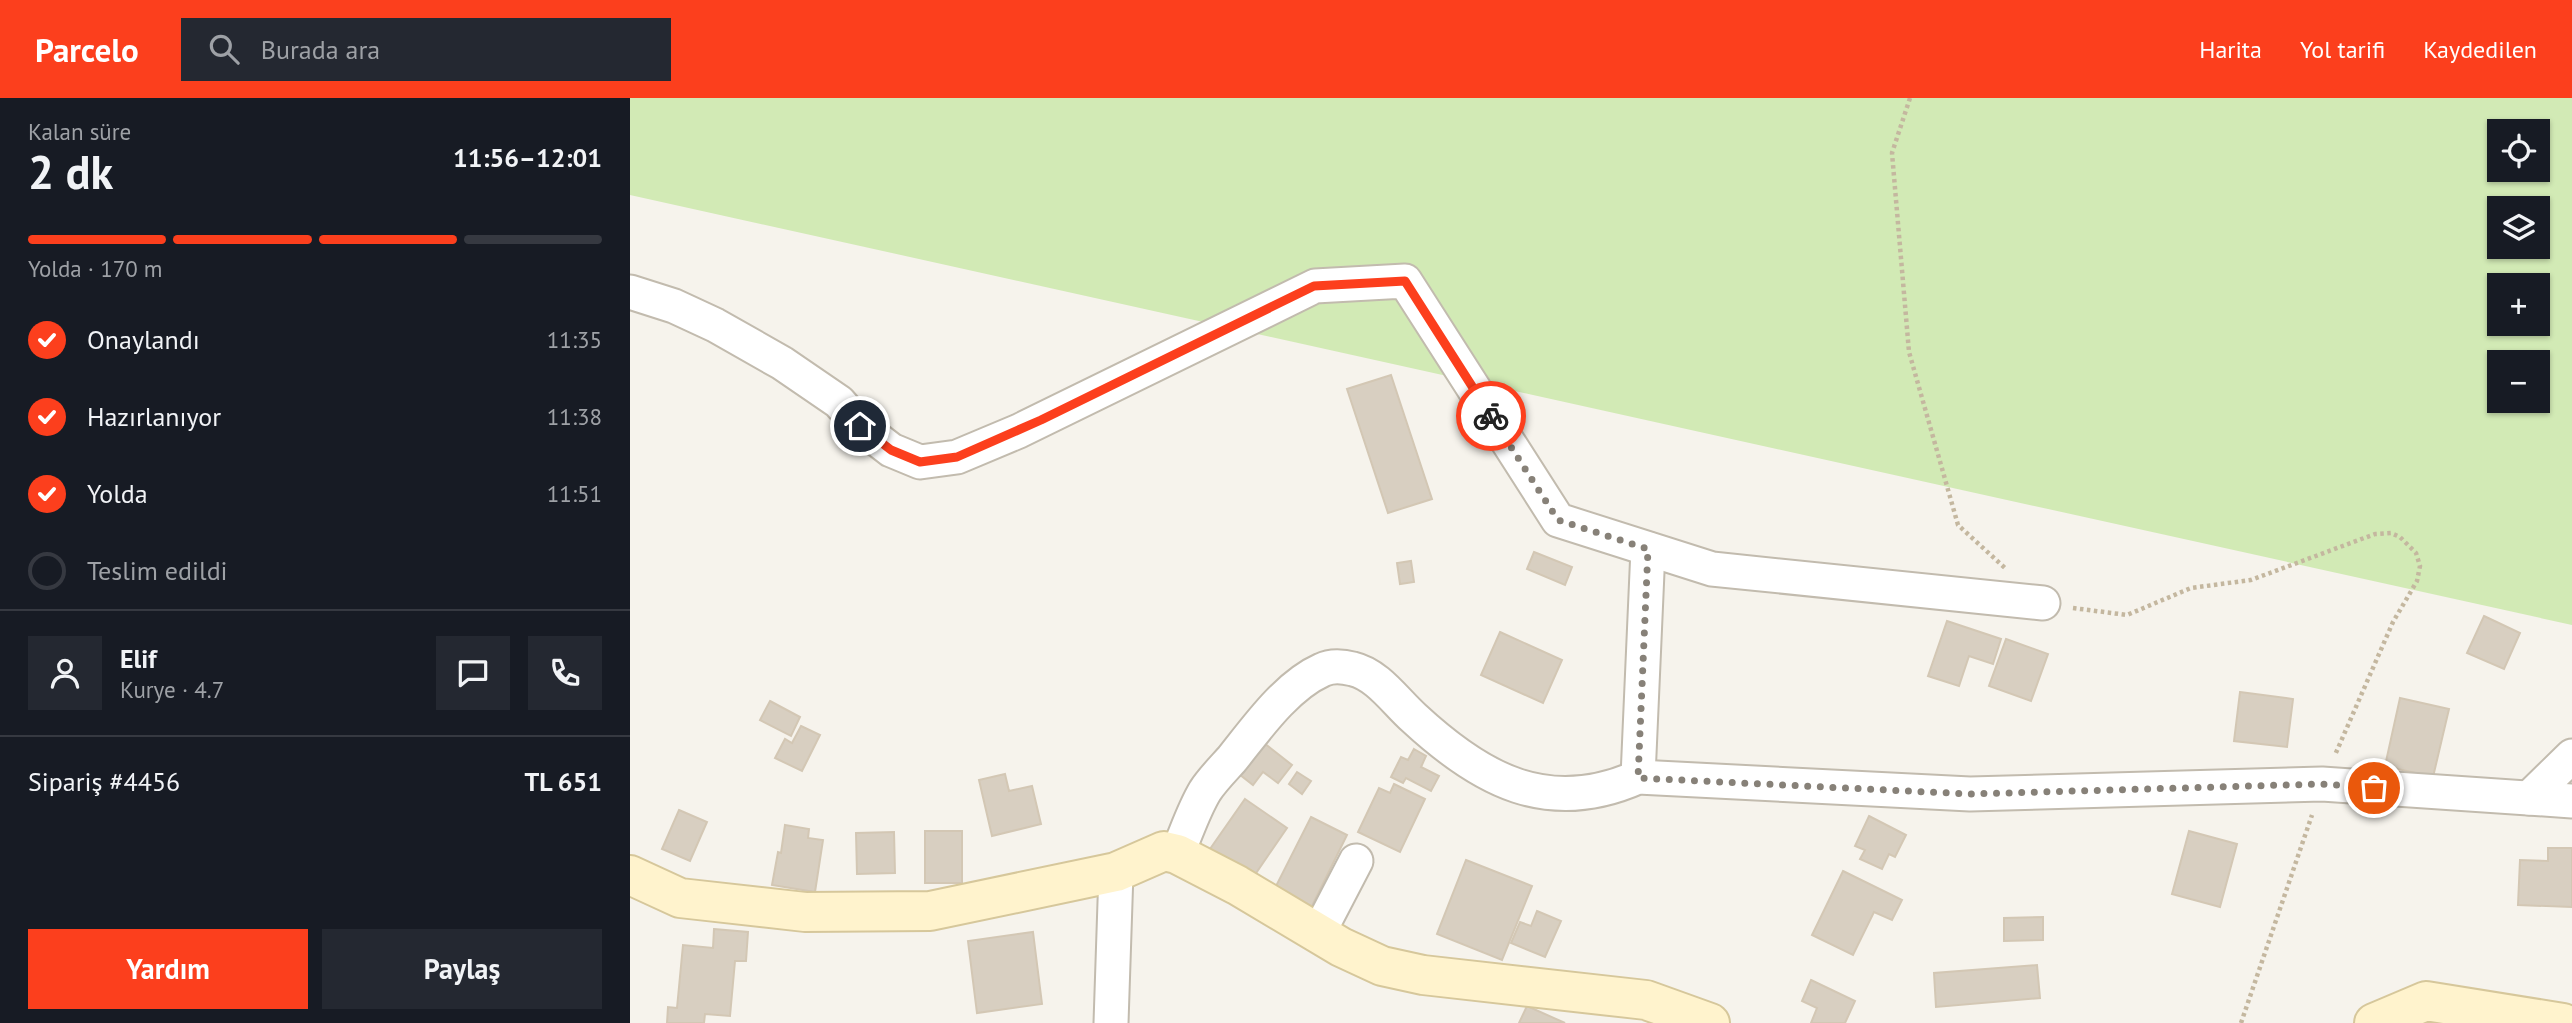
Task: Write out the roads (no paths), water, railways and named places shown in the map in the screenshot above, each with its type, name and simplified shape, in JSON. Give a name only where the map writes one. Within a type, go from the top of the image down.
[{"type":"street","points":[[630,292],[674,306],[715,325],[760,351],[839,402],[860,426],[891,450],[920,462],[957,457],[1019,431],[1314,286],[1405,281],[1558,520],[1712,569],[2043,603]]},
{"type":"street","points":[[1638,778],[1648,549]]},
{"type":"street","points":[[1177,855],[1205,791],[1268,715],[1302,683],[1321,670],[1336,666],[1354,669],[1371,677],[1443,744],[1478,769],[1521,788],[1550,794],[1611,789],[1638,778],[1970,794],[2322,784],[2572,801]]},
{"type":"street","points":[[2529,798],[2572,756]]},
{"type":"street","points":[[630,876],[680,898],[804,912],[930,911],[1116,872],[1164,851],[1237,885],[1318,934],[1382,966],[1423,975],[1646,1000],[1710,1023]]},
{"type":"street","points":[[1318,934],[1356,861]]},
{"type":"street","points":[[1111,1023],[1116,872]]},
{"type":"street","points":[[2391,1020],[2426,1001],[2563,1023]]}]
